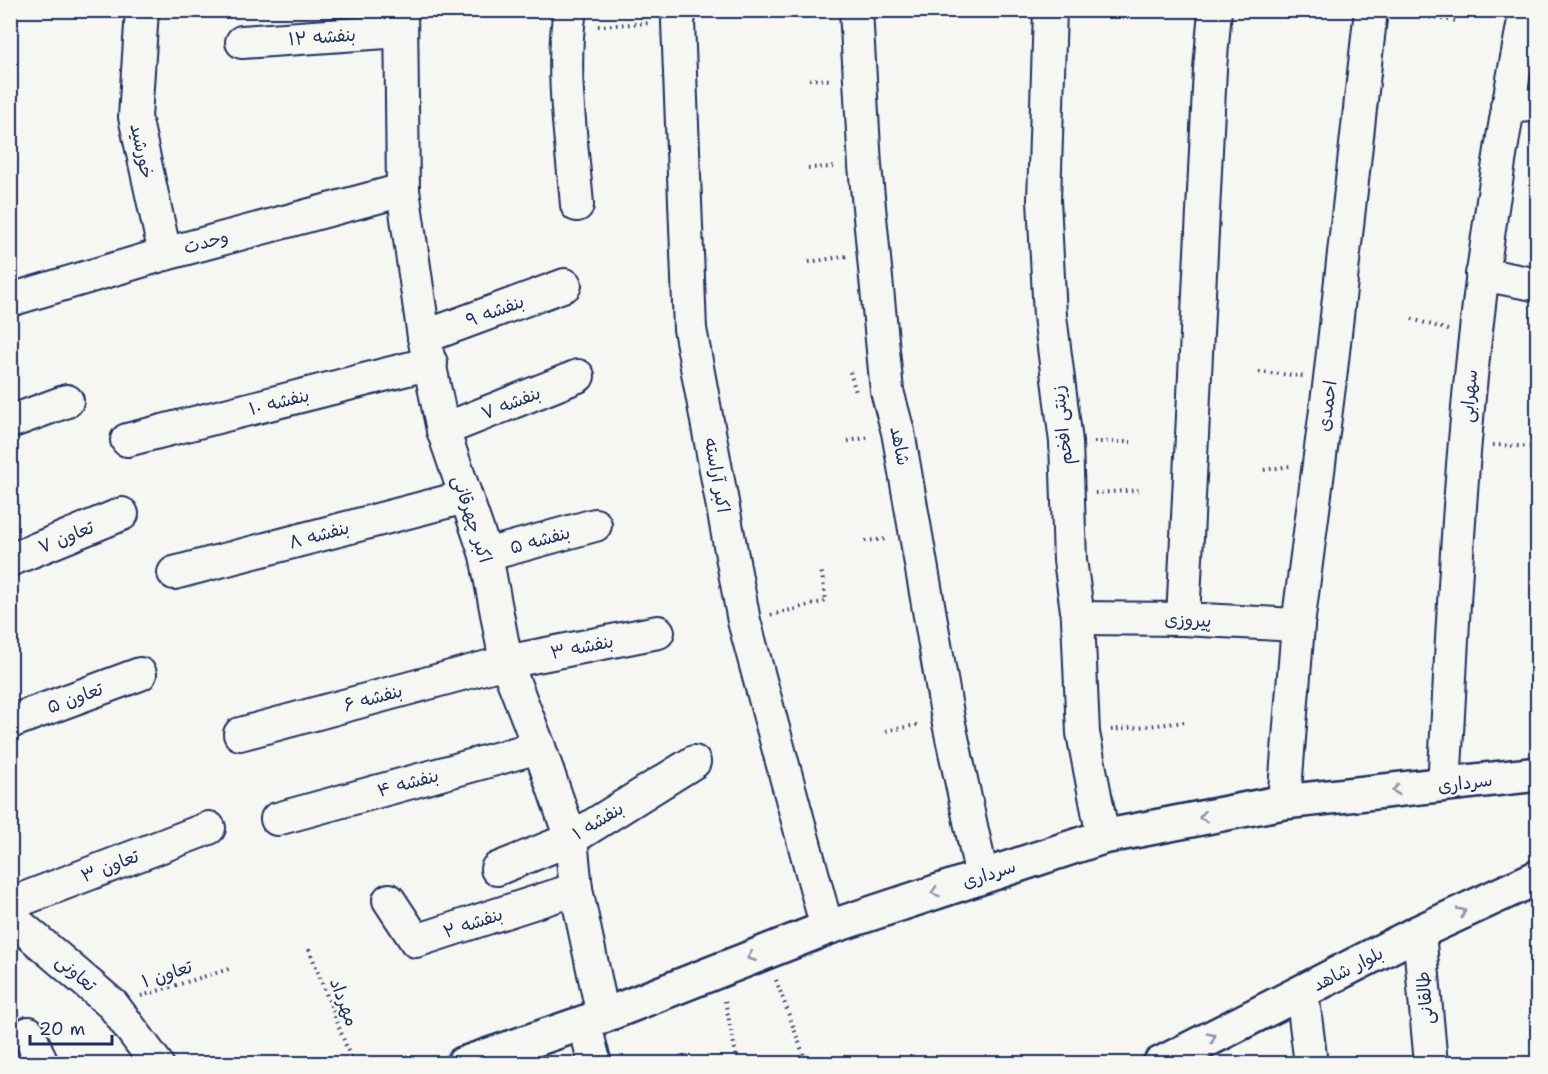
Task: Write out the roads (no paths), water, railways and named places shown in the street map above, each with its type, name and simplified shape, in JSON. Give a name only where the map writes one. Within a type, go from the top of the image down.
[{"type":"main road","name":"سرداری","points":[[463,1064],[593,1019],[827,928],[1103,837],[1284,802],[1538,774]]},
{"type":"main road","name":"بلوار شاهد","points":[[1160,1064],[1419,932],[1538,877]]},
{"type":"street","name":"خورشید","points":[[142,10],[135,117],[165,254]]},
{"type":"street","name":"شاهد","points":[[856,10],[864,142],[887,391],[898,432],[948,719],[982,877]]},
{"type":"street","name":"زینتی افخم","points":[[1050,10],[1044,200],[1050,316],[1066,442],[1070,560],[1078,618],[1083,733],[1103,837]]},
{"type":"street","points":[[1183,619],[1210,69],[1215,10]]},
{"type":"street","name":"سهرابی","points":[[1444,785],[1464,444],[1474,337],[1507,106],[1526,10]]},
{"type":"street","name":"احمدی","points":[[1284,802],[1298,625],[1382,11]]},
{"type":"street","name":"اکبر آراسته","points":[[679,16],[690,330],[744,621],[827,928]]},
{"type":"street","points":[[568,19],[566,66],[577,205]]},
{"type":"street","name":"بنفشه ۱۲","points":[[243,42],[401,21]]},
{"type":"street","name":"اکبر چهرقانی","points":[[401,21],[404,190],[428,350],[443,430],[486,555],[506,663],[571,839],[593,1019],[595,1064]]},
{"type":"street","points":[[1507,106],[1538,105]]},
{"type":"street","name":"وحدت","points":[[10,300],[165,254],[404,190]]},
{"type":"street","points":[[1482,274],[1538,285]]},
{"type":"street","name":"بنفشه ۹","points":[[428,350],[565,285]]},
{"type":"street","name":"بنفشه ۱۰","points":[[127,440],[428,350]]},
{"type":"street","name":"بنفشه ۷","points":[[443,430],[578,376]]},
{"type":"street","points":[[10,422],[67,401]]},
{"type":"street","name":"بنفشه ۸","points":[[174,573],[465,497]]},
{"type":"street","name":"تعاون ۷","points":[[10,560],[122,514]]},
{"type":"street","name":"بنفشه ۵","points":[[486,555],[595,525]]},
{"type":"street","name":"پیروزی","points":[[1078,618],[1183,619],[1298,625]]},
{"type":"street","name":"بنفشه ۳","points":[[506,663],[658,632]]},
{"type":"street","name":"بنفشه ۶","points":[[240,734],[506,663]]},
{"type":"street","name":"تعاون ۵","points":[[10,722],[140,674]]},
{"type":"street","name":"بنفشه ۴","points":[[277,819],[538,747]]},
{"type":"street","name":"بنفشه ۱","points":[[497,869],[571,839],[694,762]]},
{"type":"street","name":"تعاون ۳","points":[[10,904],[208,828]]},
{"type":"street","name":"بنفشه ۲","points":[[389,900],[416,941],[576,889]]},
{"type":"street","name":"تعاونی","points":[[10,917],[113,1005],[157,1064]]},
{"type":"street","name":"طالقانی","points":[[1419,932],[1431,1064]]},
{"type":"street","points":[[1302,992],[1311,1064]]},
{"type":"street","points":[[29,1033],[42,1064]]}]
